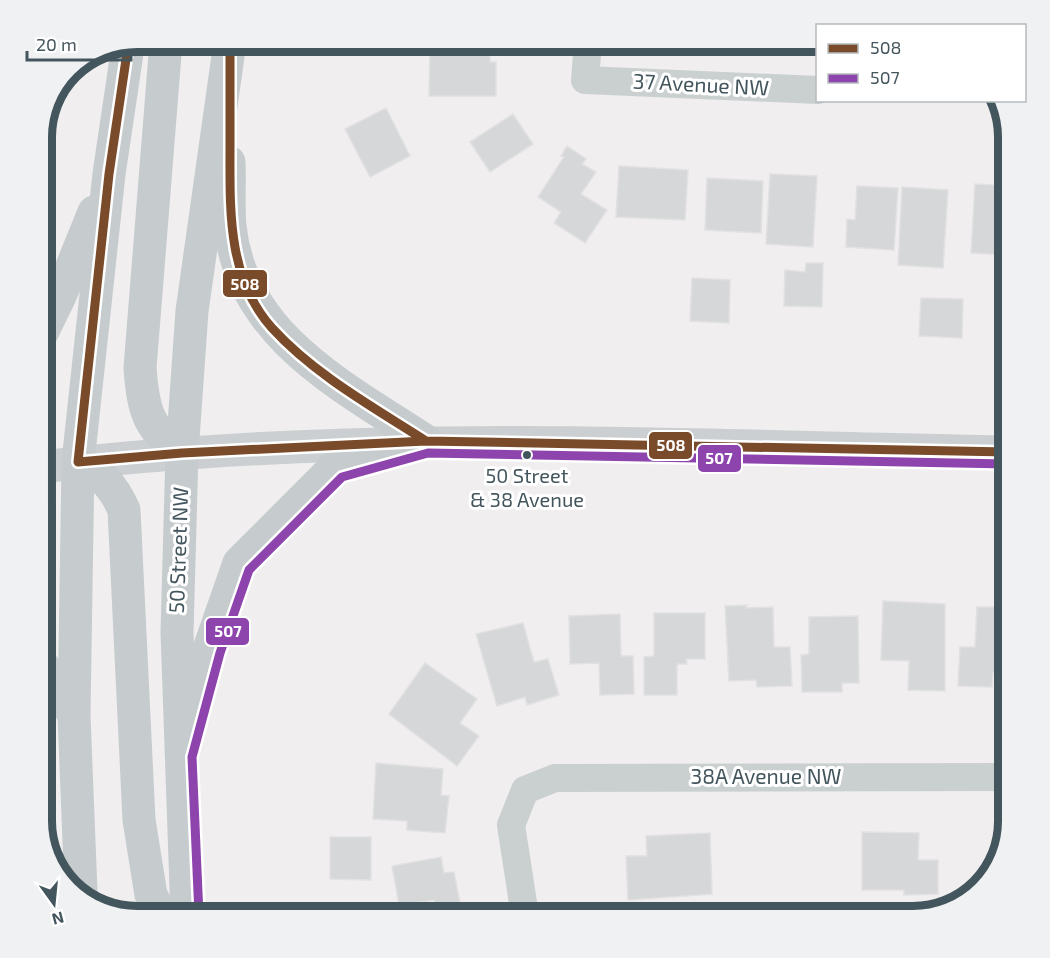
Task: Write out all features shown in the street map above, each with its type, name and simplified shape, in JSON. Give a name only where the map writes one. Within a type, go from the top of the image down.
[{"type":"main road","points":[[165,53],[140,368],[142,397],[149,421],[164,441],[182,453]]},
{"type":"main road","name":"50 Street NW","points":[[187,906],[177,632],[182,453],[192,311],[229,53]]},
{"type":"main road","points":[[230,53],[230,227],[240,269],[254,303],[272,328],[319,371],[426,441]]},
{"type":"main road","points":[[80,874],[74,715],[78,462],[109,174],[127,54]]},
{"type":"main road","points":[[53,310],[109,174]]},
{"type":"main road","points":[[180,756],[209,649],[239,562],[336,466],[426,441]]},
{"type":"main road","points":[[78,462],[105,478],[116,491],[124,510],[139,820],[151,895],[157,906]]},
{"type":"main road","points":[[53,682],[74,715]]},
{"type":"street","name":"37 Avenue NW","points":[[587,53],[585,80],[816,90]]},
{"type":"street","points":[[53,465],[182,453],[426,441],[997,452]]},
{"type":"street","name":"38A Avenue NW","points":[[523,906],[511,825],[525,790],[555,778],[998,777]]},
{"type":"building","points":[[430,53],[490,53],[490,62],[496,62],[496,96],[429,96]]},
{"type":"building","points":[[386,108],[410,156],[370,177],[345,129]]},
{"type":"building","points":[[513,114],[533,144],[490,172],[470,142]]},
{"type":"building","points":[[567,146],[586,159],[582,164],[596,172],[581,194],[607,210],[585,243],[554,223],[561,212],[538,197],[564,157],[561,156]]},
{"type":"building","points":[[619,166],[688,170],[685,220],[616,217]]},
{"type":"building","points":[[770,174],[817,176],[813,247],[766,244]]},
{"type":"building","points":[[707,178],[763,181],[761,233],[705,230]]},
{"type":"building","points":[[975,184],[997,185],[997,254],[971,253]]},
{"type":"building","points":[[857,186],[898,188],[894,250],[846,247],[847,219],[855,220]]},
{"type":"building","points":[[902,187],[948,190],[943,268],[898,265]]},
{"type":"building","points":[[806,263],[823,263],[822,307],[784,306],[785,270],[805,272]]},
{"type":"building","points":[[692,278],[730,280],[729,323],[690,321]]},
{"type":"building","points":[[921,298],[963,299],[962,338],[919,336]]},
{"type":"building","points":[[883,601],[945,604],[945,691],[908,690],[909,661],[881,660]]},
{"type":"building","points":[[747,605],[746,608],[773,607],[774,647],[790,647],[792,686],[757,687],[756,680],[729,681],[725,606]]},
{"type":"building","points":[[977,607],[998,607],[998,673],[993,673],[992,687],[958,686],[960,647],[975,647]]},
{"type":"building","points":[[654,613],[705,613],[705,659],[686,659],[687,664],[677,664],[677,695],[644,695],[644,657],[654,656]]},
{"type":"building","points":[[620,614],[621,656],[633,656],[634,694],[600,695],[599,663],[570,664],[569,616]]},
{"type":"building","points":[[858,616],[859,683],[842,683],[842,692],[802,692],[801,655],[809,654],[809,617]]},
{"type":"building","points":[[523,623],[534,662],[548,659],[559,695],[527,705],[525,697],[497,706],[476,634]]},
{"type":"building","points":[[425,663],[477,699],[460,723],[479,736],[457,766],[389,714]]},
{"type":"building","points":[[376,763],[443,769],[441,795],[449,796],[445,833],[407,830],[407,821],[373,819]]},
{"type":"building","points":[[862,832],[919,833],[918,860],[938,860],[938,894],[904,895],[904,890],[862,890]]},
{"type":"building","points":[[710,833],[712,894],[628,900],[626,856],[647,856],[646,836]]},
{"type":"building","points":[[330,837],[371,837],[371,880],[330,879]]},
{"type":"building","points":[[441,857],[444,873],[454,872],[460,903],[436,906],[434,900],[399,905],[392,866]]},
{"type":"transit line","name":"508","points":[[230,53],[231,218],[234,242],[246,287],[257,308],[272,328],[307,361],[345,389],[426,441]]},
{"type":"transit line","name":"508","points":[[127,54],[109,174],[78,462],[182,453],[426,441],[997,452]]},
{"type":"transit line","name":"507","points":[[199,906],[192,757],[220,653],[249,570],[342,477],[428,453],[997,464]]},
{"type":"place","name":"50 Street & 38 Avenue","points":[[527,455]]}]
